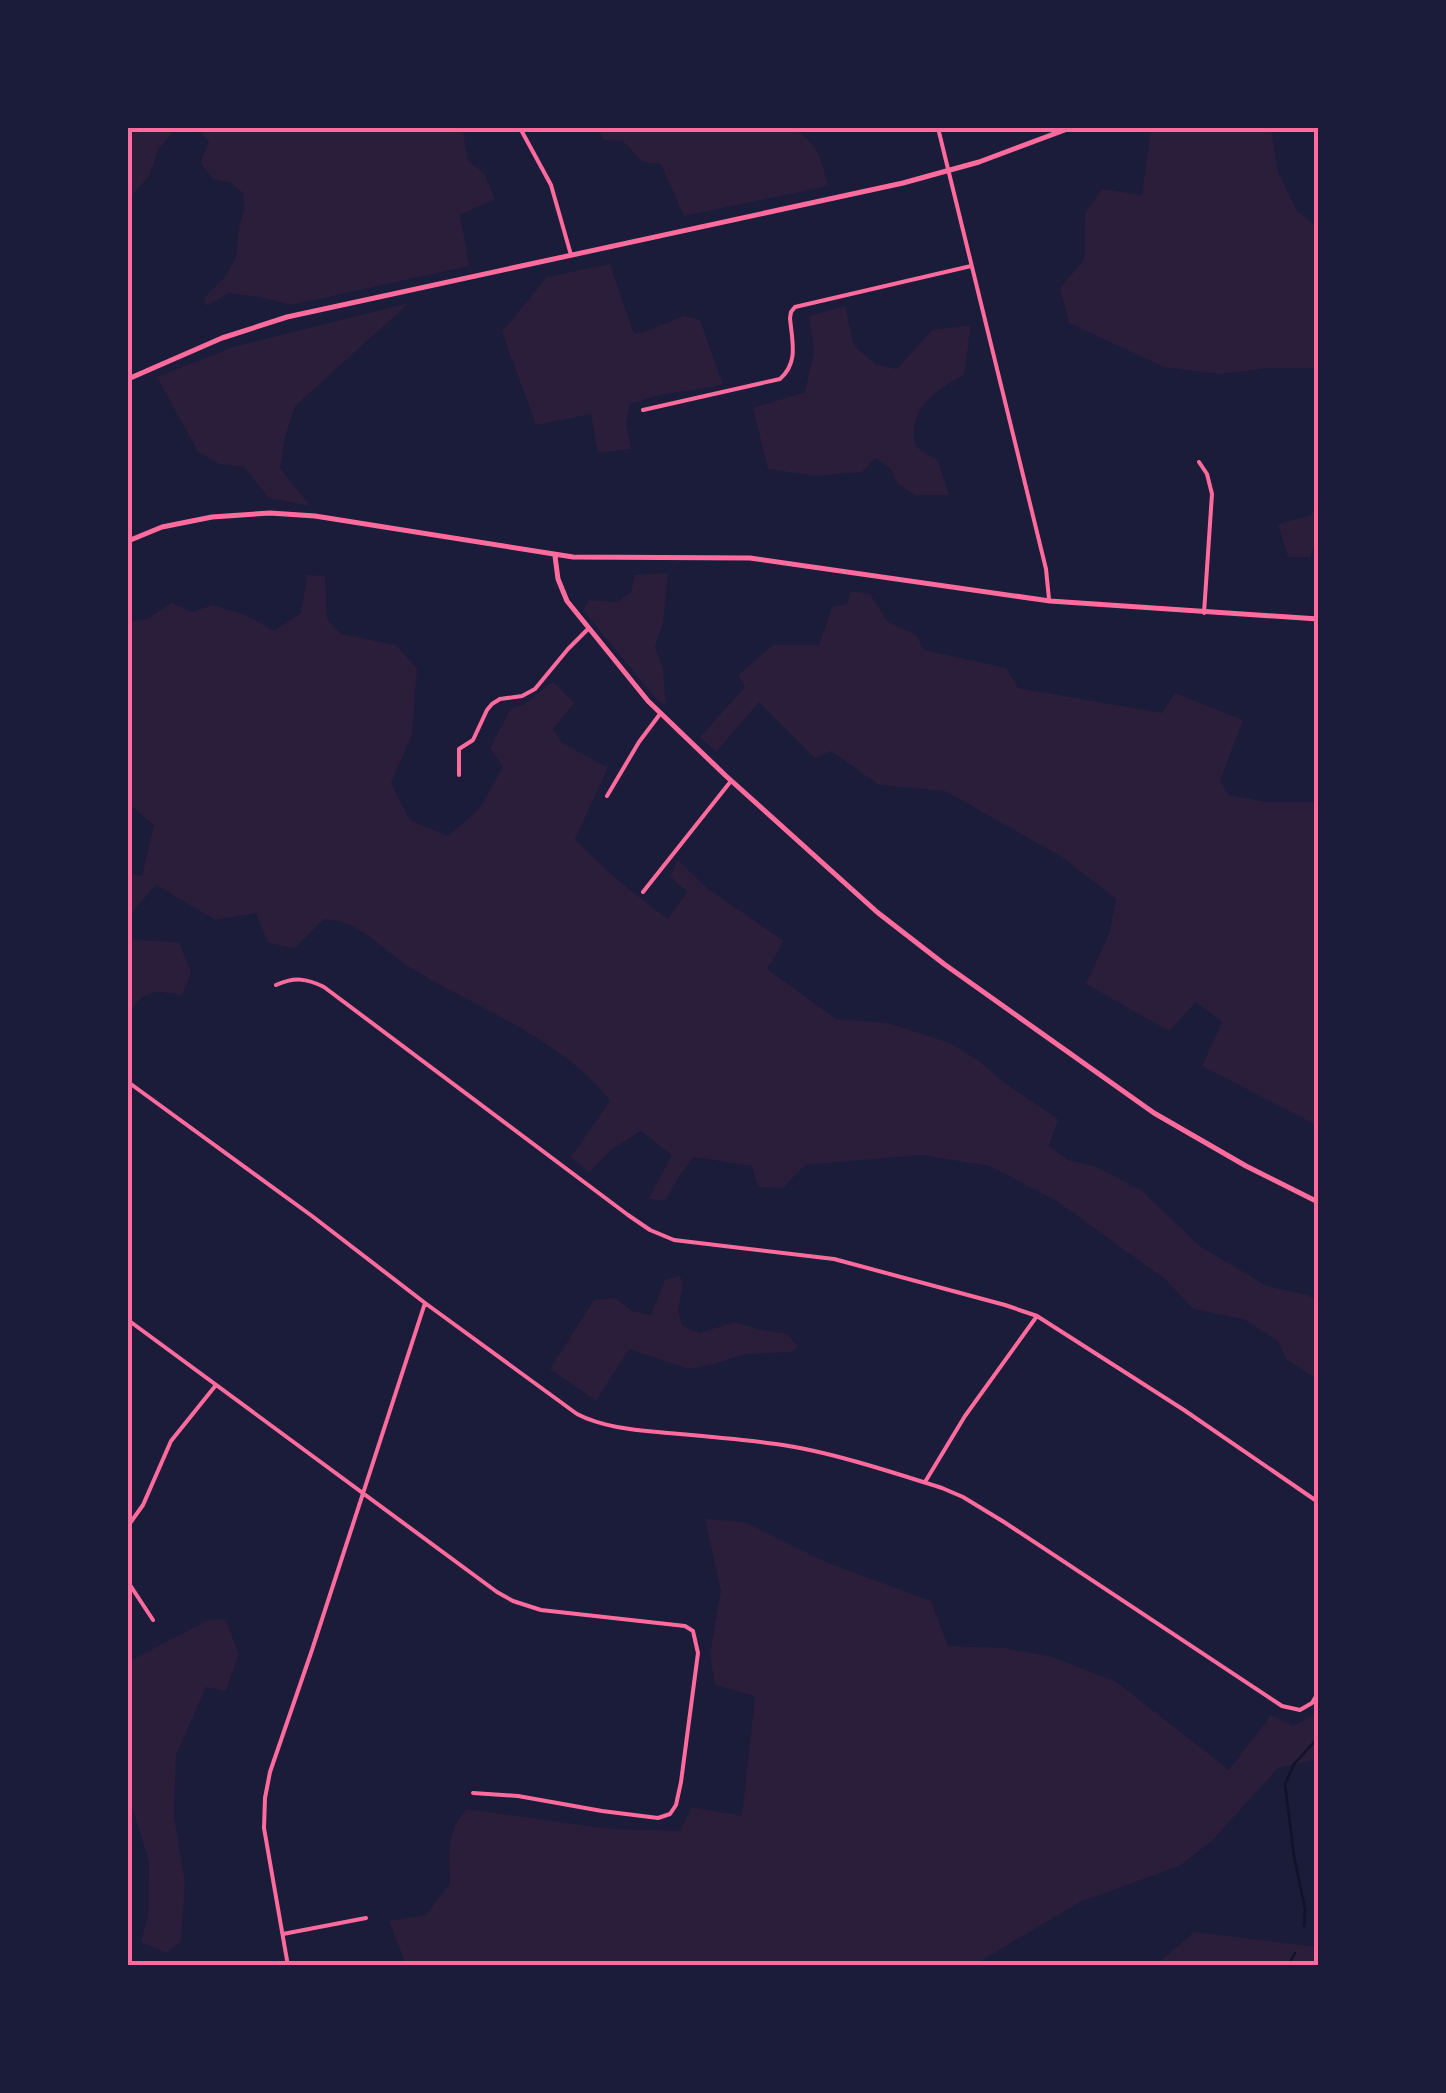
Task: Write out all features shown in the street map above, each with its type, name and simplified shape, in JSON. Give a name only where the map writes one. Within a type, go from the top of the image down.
[{"type":"street","points":[[520,128],[551,185],[571,255]]},
{"type":"street","points":[[938,128],[1046,569],[1050,601]]},
{"type":"street","points":[[128,380],[180,354],[287,317],[948,172],[1070,128]]},
{"type":"street","points":[[643,410],[780,380],[794,361],[790,318],[796,307],[972,266]]},
{"type":"street","points":[[1199,462],[1212,494],[1204,613]]},
{"type":"street","points":[[128,541],[188,521],[270,513],[335,518],[556,555],[750,558],[1050,601],[1318,619]]},
{"type":"street","points":[[556,555],[566,601],[660,714],[877,912],[1154,1112],[1246,1166],[1318,1202]]},
{"type":"street","points":[[459,774],[459,749],[476,734],[487,710],[500,700],[535,689],[588,629]]},
{"type":"street","points":[[607,796],[660,714]]},
{"type":"street","points":[[643,892],[731,781]]},
{"type":"street","points":[[276,985],[296,978],[324,987],[613,1204],[662,1236],[834,1258],[1037,1316],[1318,1502]]},
{"type":"street","points":[[128,1082],[425,1304],[588,1420],[783,1445],[925,1482],[982,1508],[1282,1706],[1299,1710],[1312,1703],[1318,1694]]},
{"type":"street","points":[[288,1966],[264,1828],[270,1772],[425,1304]]},
{"type":"street","points":[[925,1482],[965,1416],[1037,1316]]},
{"type":"street","points":[[128,1320],[490,1588],[513,1601],[541,1610],[690,1628],[698,1653],[681,1782],[670,1814],[658,1818],[474,1793]]},
{"type":"street","points":[[128,1526],[143,1505],[172,1441],[216,1386]]},
{"type":"street","points":[[128,1582],[152,1620]]},
{"type":"street","points":[[284,1934],[366,1918]]},
{"type":"shaded area","points":[[128,128],[459,128],[468,161],[484,173],[495,199],[460,215],[469,266],[291,305],[229,293],[206,306],[204,298],[225,277],[236,257],[243,193],[231,183],[213,179],[200,163],[209,142],[198,129],[175,129],[158,150],[149,176],[128,200]]},
{"type":"shaded area","points":[[598,128],[792,128],[818,152],[828,186],[684,216],[661,164],[643,162],[623,141],[604,140]]},
{"type":"shaded area","points":[[1151,128],[1271,128],[1278,172],[1297,211],[1318,227],[1318,368],[1268,368],[1220,374],[1164,367],[1069,323],[1060,288],[1084,260],[1085,213],[1102,189],[1142,195]]},
{"type":"shaded area","points":[[610,264],[634,334],[683,316],[700,320],[723,385],[659,395],[630,404],[626,423],[631,449],[598,453],[591,414],[536,425],[502,332],[547,277]]},
{"type":"shaded area","points":[[409,303],[295,406],[280,468],[310,506],[269,498],[244,467],[219,464],[198,452],[157,377],[233,347]]},
{"type":"shaded area","points":[[845,306],[854,346],[877,365],[897,369],[932,330],[971,325],[964,375],[938,391],[915,422],[915,442],[938,460],[949,495],[915,495],[898,484],[890,468],[875,458],[862,472],[815,476],[768,469],[753,408],[805,392],[814,352],[809,316]]},
{"type":"shaded area","points":[[1318,493],[1318,537],[1310,557],[1288,557],[1278,524],[1312,515]]},
{"type":"shaded area","points":[[668,573],[663,624],[655,646],[663,669],[666,706],[583,610],[589,600],[617,602],[631,592],[635,575]]},
{"type":"shaded area","points":[[307,575],[325,576],[327,619],[341,634],[396,645],[417,669],[412,735],[391,783],[410,820],[448,836],[479,809],[503,767],[490,748],[511,708],[523,705],[553,682],[574,703],[553,729],[561,742],[608,768],[575,839],[608,871],[668,919],[687,892],[670,876],[678,860],[708,889],[784,941],[767,969],[836,1019],[888,1023],[950,1043],[1058,1119],[1049,1146],[1068,1160],[1097,1167],[1142,1191],[1201,1247],[1267,1286],[1318,1301],[1318,1380],[1286,1359],[1278,1341],[1243,1319],[1193,1309],[1166,1280],[1058,1202],[990,1166],[921,1155],[805,1165],[783,1188],[758,1187],[752,1166],[694,1157],[665,1201],[648,1199],[672,1155],[641,1131],[612,1149],[589,1172],[571,1157],[610,1101],[590,1079],[543,1042],[411,968],[355,927],[324,919],[295,948],[268,943],[256,913],[215,920],[156,885],[128,917],[128,873],[142,876],[154,825],[128,803],[128,622],[147,619],[171,603],[192,612],[212,605],[246,615],[274,631],[301,613]]},
{"type":"shaded area","points":[[851,591],[870,594],[888,622],[916,635],[924,650],[1006,668],[1018,688],[1162,713],[1175,693],[1243,720],[1220,781],[1229,795],[1267,802],[1318,802],[1318,1126],[1202,1066],[1222,1022],[1196,1002],[1169,1031],[1086,984],[1109,934],[1116,899],[1062,857],[945,791],[879,785],[831,751],[815,758],[759,702],[716,752],[700,737],[745,687],[738,675],[773,645],[819,645],[832,607],[847,604]]},
{"type":"shaded area","points":[[128,941],[179,942],[191,973],[182,995],[150,993],[128,1014]]},
{"type":"shaded area","points":[[679,1276],[683,1282],[678,1311],[682,1326],[700,1333],[734,1322],[787,1334],[798,1346],[792,1352],[745,1354],[689,1369],[629,1349],[596,1401],[550,1369],[594,1300],[615,1298],[632,1311],[651,1315],[665,1280]]},
{"type":"shaded area","points":[[705,1519],[744,1522],[828,1563],[931,1601],[948,1646],[1004,1648],[1049,1656],[1115,1681],[1229,1770],[1271,1715],[1293,1726],[1314,1715],[1318,1708],[1318,1759],[1278,1768],[1211,1842],[1179,1866],[1080,1902],[974,1965],[395,1965],[405,1962],[389,1921],[426,1915],[450,1883],[452,1835],[467,1809],[611,1829],[680,1831],[692,1807],[742,1816],[755,1696],[715,1685],[710,1654],[721,1591]]},
{"type":"shaded area","points":[[225,1619],[239,1654],[226,1691],[206,1687],[176,1755],[174,1817],[185,1883],[181,1942],[166,1953],[141,1942],[148,1916],[149,1861],[133,1810],[128,1808],[128,1662],[208,1620]]},
{"type":"shaded area","points":[[1194,1932],[1318,1947],[1318,1965],[1156,1965]]},
{"type":"waterway","points":[[1304,1926],[1305,1909],[1285,1784],[1294,1764],[1318,1738]]},
{"type":"waterway","points":[[1288,1966],[1295,1953]]}]
